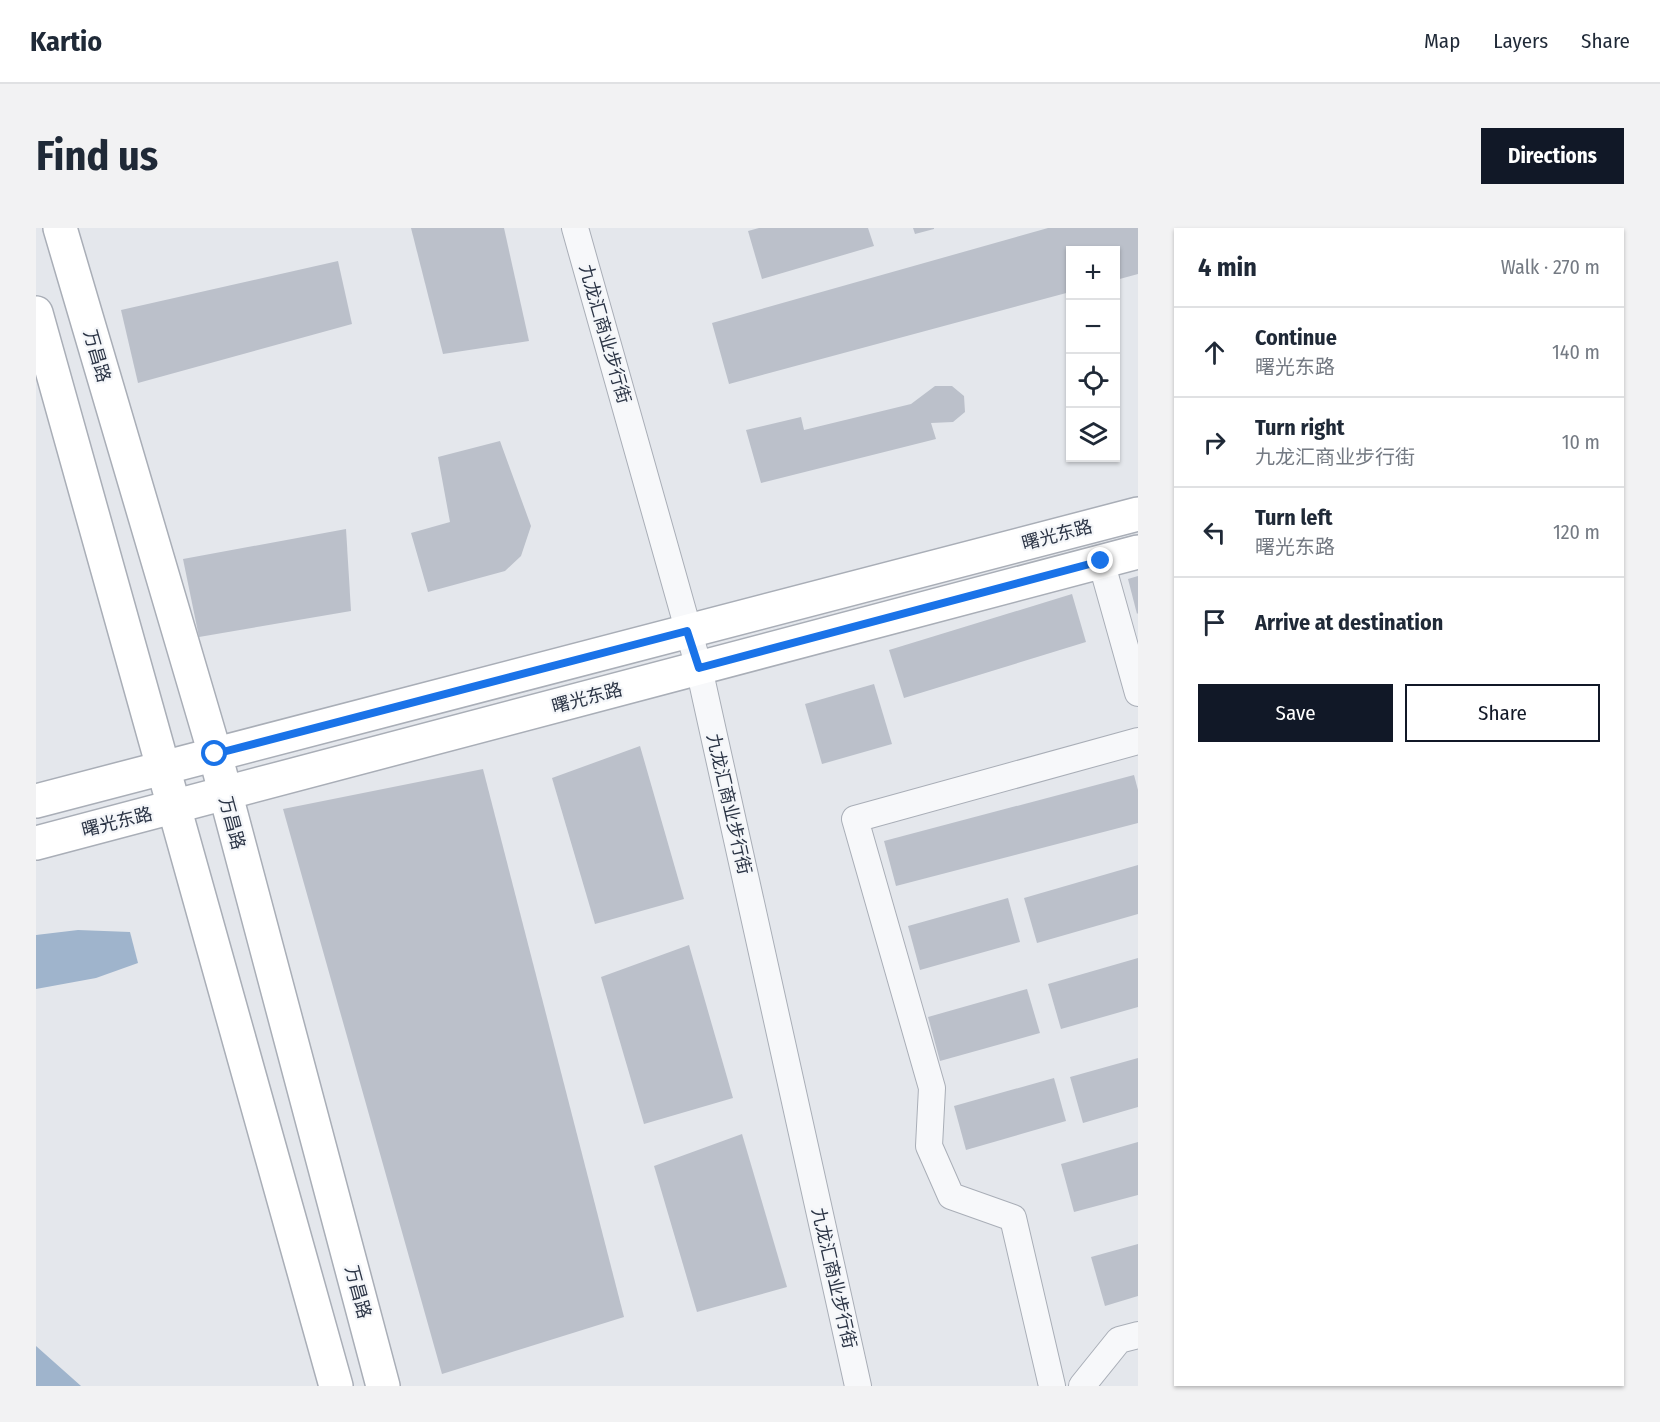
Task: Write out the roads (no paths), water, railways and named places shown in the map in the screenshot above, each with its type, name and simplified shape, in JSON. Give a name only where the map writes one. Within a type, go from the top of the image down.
[{"type":"main road","name":"万昌路","points":[[60,228],[215,754],[383,1386]]},
{"type":"main road","points":[[36,313],[336,1386]]},
{"type":"main road","name":"曙光东路","points":[[36,801],[1138,514]]},
{"type":"main road","name":"曙光东路","points":[[36,843],[1138,552]]},
{"type":"street","name":"九龙汇商业步行街","points":[[575,228],[699,668],[858,1386]]},
{"type":"street","points":[[1101,561],[1138,693]]},
{"type":"street","points":[[1052,1386],[1012,1218],[951,1196],[930,1146],[932,1088],[855,819],[1138,741]]},
{"type":"street","points":[[1082,1386],[1119,1340],[1138,1335]]},
{"type":"water","points":[[78,930],[130,932],[138,963],[96,978],[36,989],[36,935]]},
{"type":"water","points":[[36,1346],[81,1386],[36,1386]]}]
